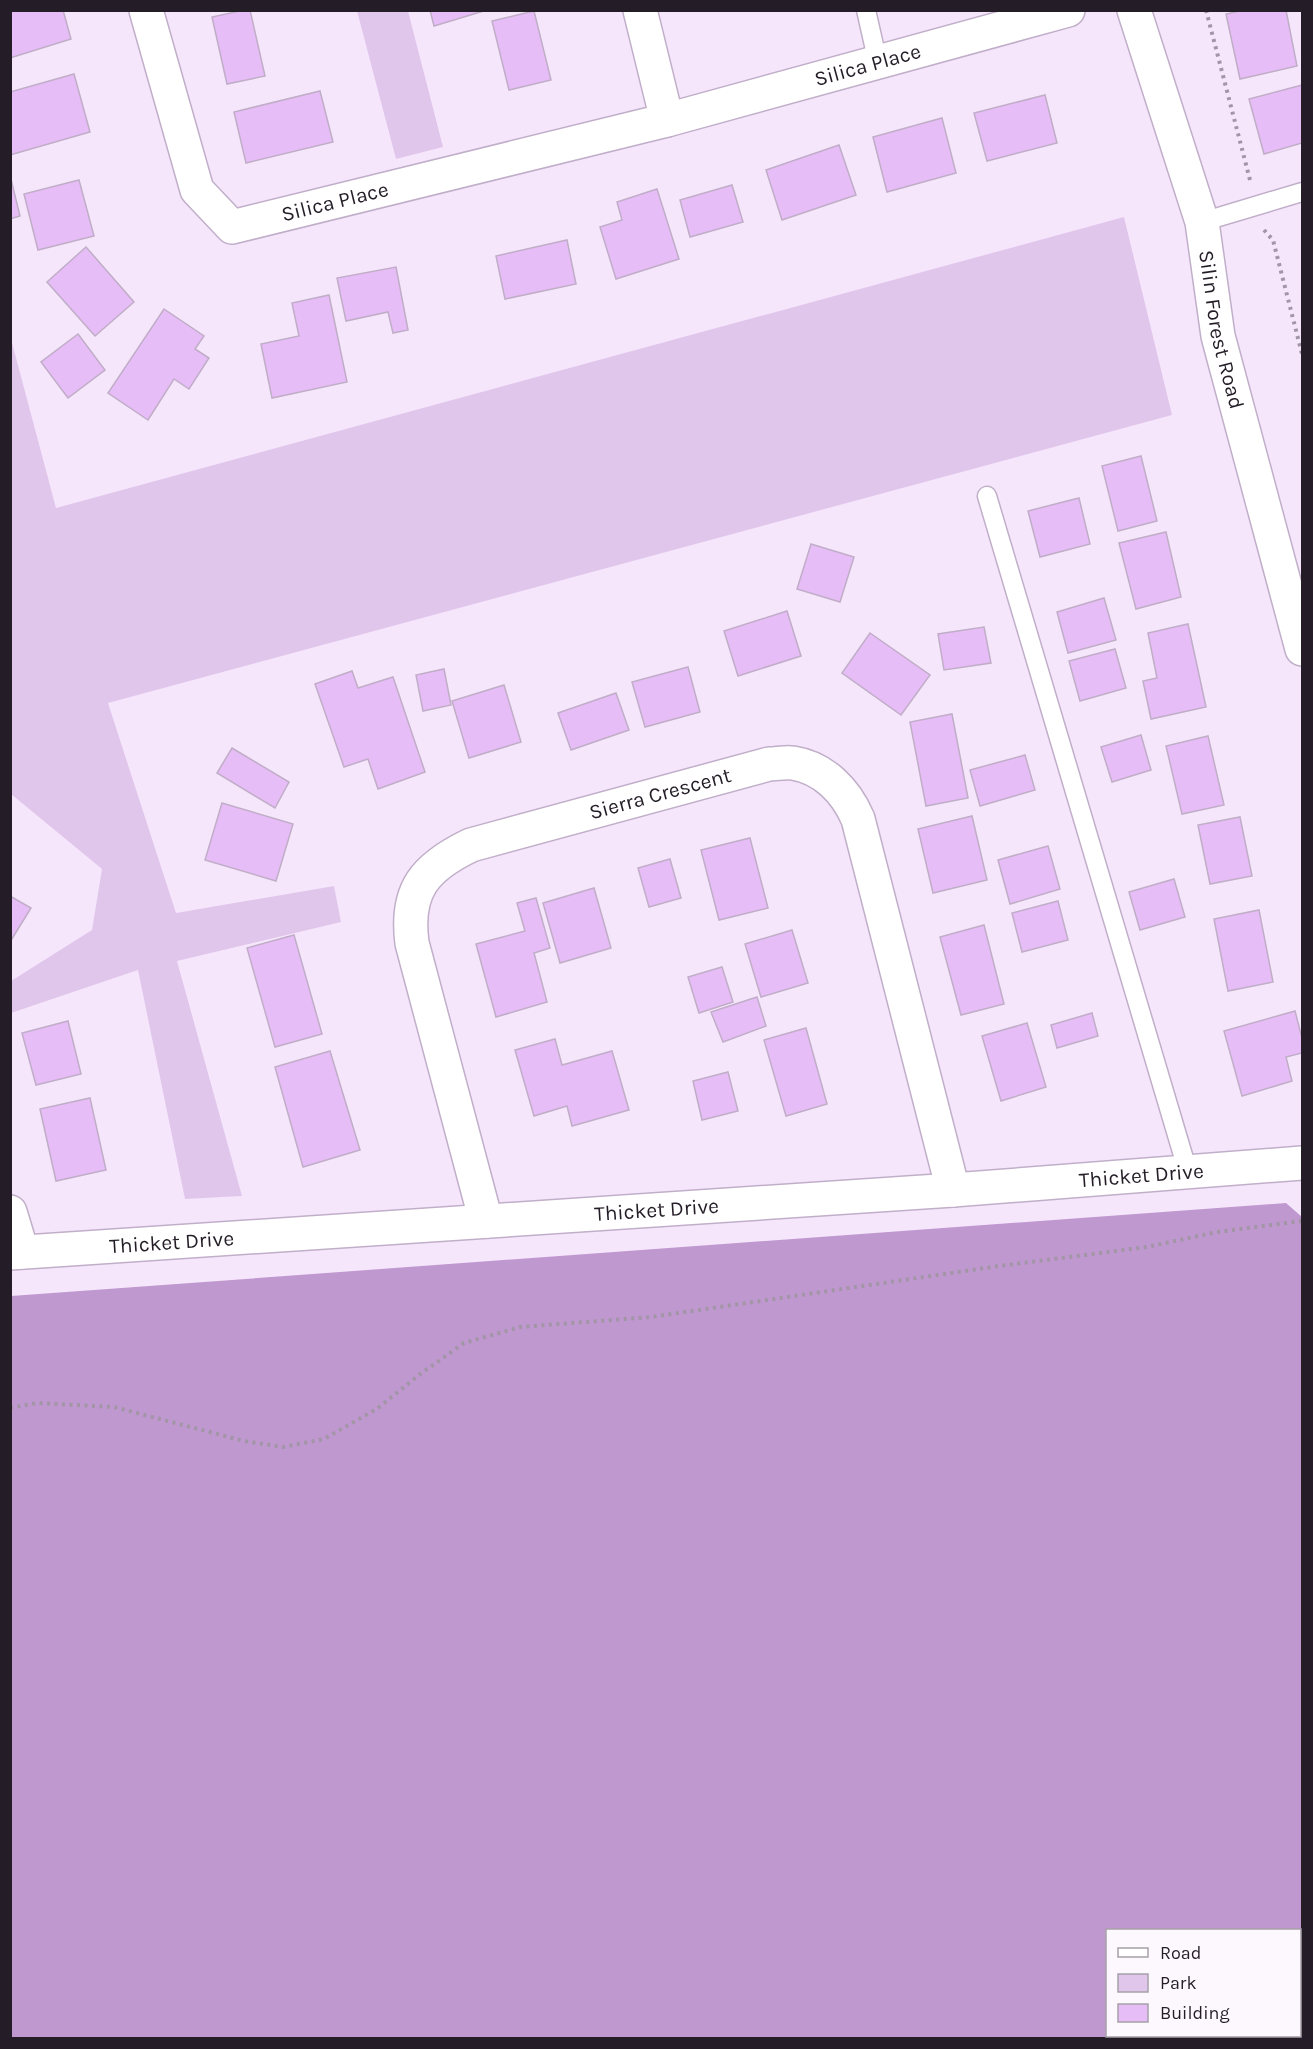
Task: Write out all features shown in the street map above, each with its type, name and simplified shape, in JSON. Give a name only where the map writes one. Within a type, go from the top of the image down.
[{"type":"street","name":"Silica Place","points":[[146,10],[196,190],[232,227],[668,120],[1068,10]]},
{"type":"street","points":[[640,10],[668,120]]},
{"type":"street","name":"Silin Forest Road","points":[[1134,10],[1202,222],[1218,336],[1302,649]]},
{"type":"street","name":"Sierra Crescent","points":[[486,1221],[412,943],[410,908],[418,887],[432,869],[448,856],[471,845],[769,764],[792,763],[824,776],[841,789],[858,819],[953,1190]]},
{"type":"street","name":"Thicket Drive","points":[[16,1253],[953,1190],[1302,1163]]},
{"type":"street","points":[[10,1212],[16,1253]]},
{"type":"lane","points":[[866,10],[878,63]]},
{"type":"lane","points":[[1202,222],[1302,192]]},
{"type":"lane","points":[[987,496],[1188,1172]]},
{"type":"path","points":[[10,1408],[37,1403],[114,1407],[244,1441],[283,1447],[324,1439],[378,1408],[464,1343],[520,1327],[651,1317],[999,1266],[1147,1247],[1217,1232],[1302,1221]]},
{"type":"green space","points":[[357,11],[408,11],[443,147],[396,159]]},
{"type":"green space","points":[[1124,217],[1172,415],[108,703],[176,913],[334,886],[341,922],[177,961],[242,1196],[185,1199],[138,970],[11,1013],[11,981],[92,930],[102,869],[11,794],[11,339],[56,508]]},
{"type":"shaded area","points":[[1286,1203],[1302,1217],[1302,2038],[11,2038],[11,1296]]},
{"type":"building","points":[[10,10],[63,10],[71,39],[10,58]]},
{"type":"building","points":[[250,10],[265,76],[227,84],[212,17]]},
{"type":"building","points":[[430,10],[487,10],[434,26]]},
{"type":"building","points":[[1244,10],[1286,10],[1297,66],[1240,79],[1226,14]]},
{"type":"building","points":[[534,11],[551,80],[509,90],[492,21]]},
{"type":"building","points":[[74,74],[90,132],[10,155],[10,92]]},
{"type":"building","points":[[1302,85],[1302,143],[1264,154],[1249,99]]},
{"type":"building","points":[[320,91],[333,142],[246,163],[234,112]]},
{"type":"building","points":[[1045,95],[1057,143],[987,161],[974,113]]},
{"type":"building","points":[[942,118],[956,173],[887,192],[873,137]]},
{"type":"building","points":[[839,145],[856,195],[782,220],[766,170]]},
{"type":"building","points":[[10,175],[20,216],[10,219]]},
{"type":"building","points":[[79,180],[94,236],[38,250],[24,194]]},
{"type":"building","points":[[732,185],[743,222],[690,237],[680,200]]},
{"type":"building","points":[[657,189],[679,259],[616,279],[600,227],[622,220],[617,202]]},
{"type":"building","points":[[567,240],[576,284],[505,299],[496,256]]},
{"type":"building","points":[[86,247],[134,302],[95,336],[47,282]]},
{"type":"building","points":[[396,267],[408,330],[393,333],[388,312],[346,321],[337,278]]},
{"type":"building","points":[[329,295],[347,382],[272,398],[261,344],[299,336],[292,303]]},
{"type":"building","points":[[164,309],[204,336],[195,349],[209,358],[189,389],[174,379],[148,420],[108,393]]},
{"type":"building","points":[[78,334],[105,370],[68,398],[41,362]]},
{"type":"building","points":[[1141,456],[1157,521],[1118,531],[1102,466]]},
{"type":"building","points":[[1079,498],[1090,544],[1040,557],[1028,511]]},
{"type":"building","points":[[1166,532],[1181,597],[1136,609],[1119,543]]},
{"type":"building","points":[[811,544],[854,557],[840,602],[797,589]]},
{"type":"building","points":[[1104,598],[1116,640],[1068,653],[1057,612]]},
{"type":"building","points":[[787,611],[801,656],[738,676],[724,631]]},
{"type":"building","points":[[1188,624],[1206,707],[1151,719],[1143,681],[1157,678],[1148,633]]},
{"type":"building","points":[[984,627],[991,663],[944,670],[938,634]]},
{"type":"building","points":[[870,633],[930,675],[901,715],[842,673]]},
{"type":"building","points":[[1115,649],[1126,688],[1080,701],[1069,661]]},
{"type":"building","points":[[688,667],[700,712],[645,727],[632,682]]},
{"type":"building","points":[[444,669],[451,705],[423,711],[416,675]]},
{"type":"building","points":[[352,671],[358,688],[393,677],[425,772],[378,789],[368,759],[344,767],[315,684]]},
{"type":"building","points":[[504,685],[521,742],[469,758],[452,701]]},
{"type":"building","points":[[616,693],[629,730],[571,750],[558,713]]},
{"type":"building","points":[[952,714],[968,798],[926,806],[910,722]]},
{"type":"building","points":[[1141,735],[1151,770],[1112,782],[1101,747]]},
{"type":"building","points":[[1208,736],[1224,805],[1182,814],[1166,746]]},
{"type":"building","points":[[232,748],[289,782],[275,808],[217,773]]},
{"type":"building","points":[[1025,755],[1035,790],[980,806],[970,770]]},
{"type":"building","points":[[222,803],[293,824],[276,881],[205,860]]},
{"type":"building","points":[[972,816],[987,880],[933,893],[918,829]]},
{"type":"building","points":[[1240,817],[1252,876],[1210,884],[1198,825]]},
{"type":"building","points":[[750,838],[768,908],[719,920],[701,850]]},
{"type":"building","points":[[1048,846],[1060,889],[1010,904],[998,860]]},
{"type":"building","points":[[670,859],[681,898],[649,907],[638,868]]},
{"type":"building","points":[[1174,879],[1185,917],[1140,930],[1129,892]]},
{"type":"building","points":[[594,888],[611,948],[560,963],[543,903]]},
{"type":"building","points":[[10,896],[31,908],[10,942]]},
{"type":"building","points":[[536,898],[550,948],[534,953],[547,1002],[496,1017],[476,944],[525,931],[517,903]]},
{"type":"building","points":[[1058,901],[1068,940],[1022,952],[1012,913]]},
{"type":"building","points":[[1259,910],[1273,982],[1228,991],[1214,919]]},
{"type":"building","points":[[984,925],[1004,1004],[961,1015],[940,937]]},
{"type":"building","points":[[792,930],[808,983],[761,997],[745,944]]},
{"type":"building","points":[[294,935],[322,1034],[275,1047],[247,948]]},
{"type":"building","points":[[722,967],[733,1002],[699,1013],[688,977]]},
{"type":"building","points":[[757,997],[766,1026],[723,1042],[711,1012]]},
{"type":"building","points":[[1295,1011],[1302,1038],[1302,1053],[1286,1057],[1292,1081],[1242,1096],[1224,1031]]},
{"type":"building","points":[[1092,1013],[1098,1036],[1057,1048],[1051,1025]]},
{"type":"building","points":[[68,1021],[81,1074],[36,1085],[22,1033]]},
{"type":"building","points":[[1027,1023],[1046,1087],[1001,1101],[982,1036]]},
{"type":"building","points":[[806,1028],[827,1104],[786,1116],[764,1040]]},
{"type":"building","points":[[555,1039],[562,1065],[612,1051],[629,1110],[572,1126],[567,1106],[534,1116],[515,1050]]},
{"type":"building","points":[[330,1051],[360,1150],[303,1167],[275,1067]]},
{"type":"building","points":[[728,1072],[738,1111],[702,1120],[693,1081]]},
{"type":"building","points":[[90,1098],[106,1170],[56,1181],[40,1109]]}]
